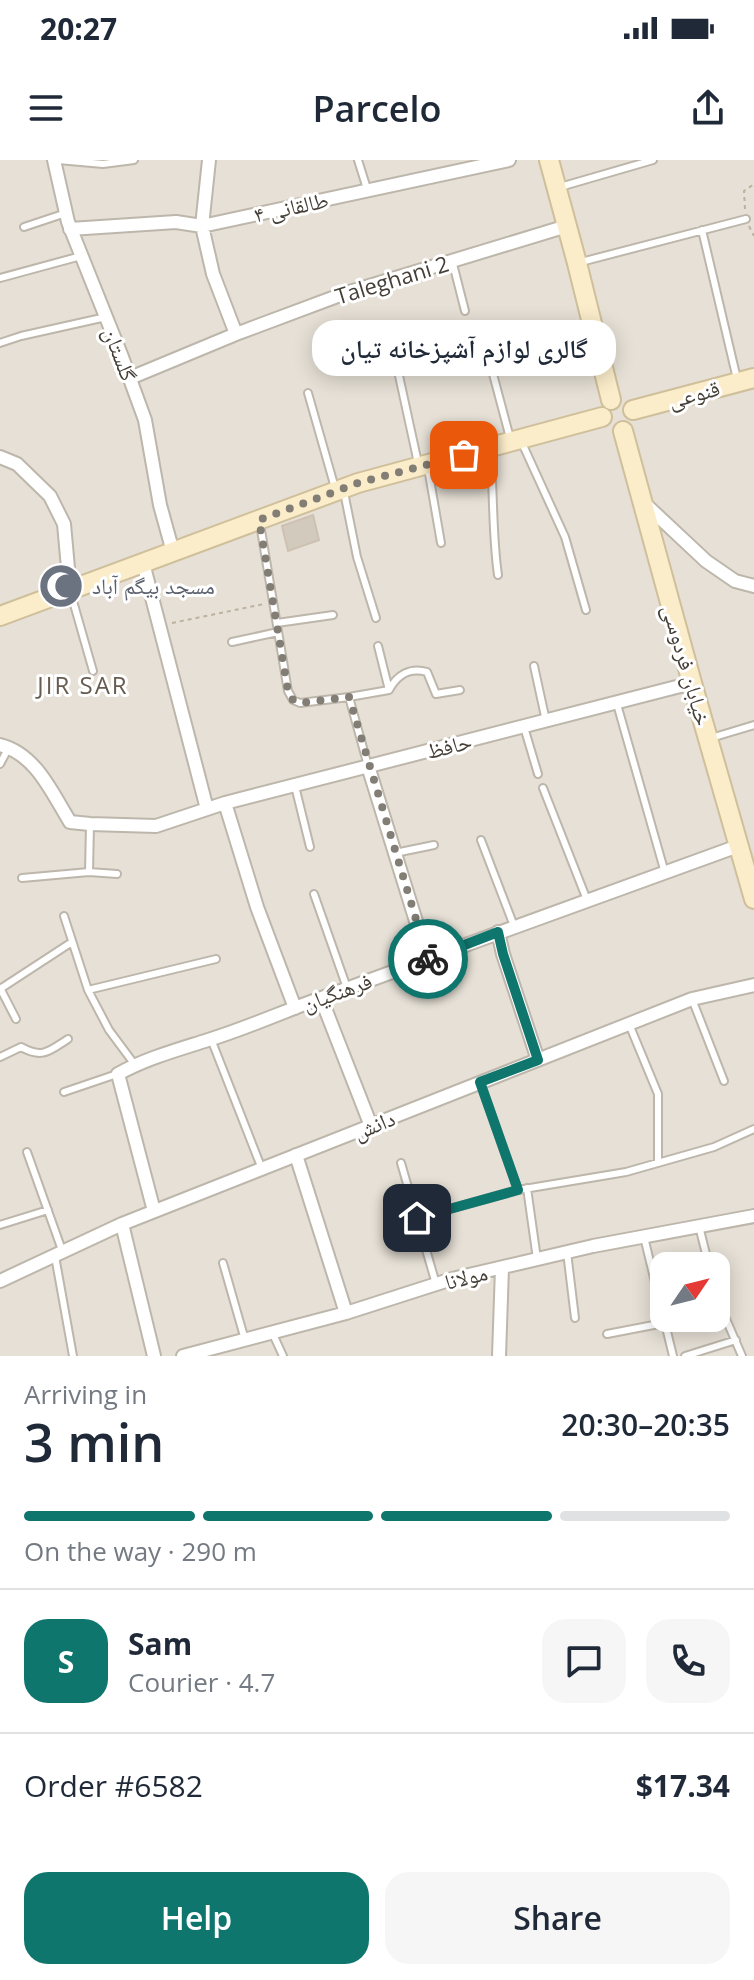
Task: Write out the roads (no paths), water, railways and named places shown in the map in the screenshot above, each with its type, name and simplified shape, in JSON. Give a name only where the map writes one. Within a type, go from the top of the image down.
[{"type":"main road","points":[[549,160],[611,400]]},
{"type":"main road","name":"قنوعی","points":[[633,410],[746,380]]},
{"type":"main road","points":[[611,400],[625,400],[633,410],[633,421],[623,431],[607,427],[602,417],[604,407],[611,400]]},
{"type":"main road","points":[[0,616],[340,490],[602,417]]},
{"type":"main road","name":"خیابان فردوسی","points":[[623,431],[707,739],[744,849],[754,899]]},
{"type":"street","name":"گلستان","points":[[56,160],[70,229],[145,420],[160,505],[173,552]]},
{"type":"street","points":[[209,160],[202,226],[213,274],[236,334]]},
{"type":"street","name":"طالقانی ۴","points":[[70,229],[176,222],[202,226],[509,160]]},
{"type":"street","name":"Taleghani 2","points":[[130,378],[343,294],[567,226]]},
{"type":"street","points":[[0,457],[17,464],[50,496],[64,524],[70,590]]},
{"type":"street","points":[[640,499],[706,561],[735,581],[754,586]]},
{"type":"street","points":[[143,563],[207,809]]},
{"type":"street","name":"حافظ","points":[[90,824],[156,826],[225,803],[692,683]]},
{"type":"street","points":[[5,746],[28,758],[70,822],[90,824]]},
{"type":"street","points":[[368,766],[428,960]]},
{"type":"street","points":[[225,803],[257,907],[295,1008]]},
{"type":"street","name":"فرهنگیان","points":[[118,1074],[155,1056],[211,1039],[514,926],[744,849]]},
{"type":"street","points":[[498,932],[538,1060]]},
{"type":"street","name":"دانش","points":[[0,1281],[122,1224],[480,1082],[692,999],[754,985]]},
{"type":"street","points":[[321,998],[371,1126]]},
{"type":"street","points":[[118,1074],[154,1211]]},
{"type":"street","points":[[296,1155],[346,1313]]},
{"type":"street","name":"مولانا","points":[[183,1356],[346,1313],[436,1284],[537,1259],[754,1216]]},
{"type":"street","points":[[122,1224],[154,1356]]},
{"type":"street","points":[[499,1356],[502,1268]]},
{"type":"lane","points":[[56,160],[103,164],[133,160]]},
{"type":"lane","points":[[358,160],[368,192]]},
{"type":"lane","points":[[557,188],[653,160]]},
{"type":"lane","points":[[24,227],[66,213]]},
{"type":"lane","points":[[577,263],[746,219]]},
{"type":"lane","points":[[702,230],[746,380]]},
{"type":"lane","points":[[0,278],[81,256]]},
{"type":"lane","points":[[452,260],[465,311]]},
{"type":"lane","points":[[0,343],[106,317]]},
{"type":"lane","points":[[388,325],[441,543]]},
{"type":"lane","points":[[489,359],[515,441],[565,537],[586,610]]},
{"type":"lane","points":[[308,393],[340,490],[376,618]]},
{"type":"lane","points":[[490,448],[494,492],[493,544],[498,575]]},
{"type":"lane","points":[[259,520],[288,691],[293,700],[300,703],[389,690],[401,675],[418,669],[427,672],[436,694],[460,690]]},
{"type":"lane","points":[[70,590],[93,671]]},
{"type":"lane","points":[[277,623],[333,615]]},
{"type":"lane","points":[[232,642],[278,632]]},
{"type":"lane","points":[[378,646],[389,690]]},
{"type":"lane","points":[[534,666],[546,721]]},
{"type":"lane","points":[[349,697],[368,766]]},
{"type":"lane","points":[[617,704],[665,873]]},
{"type":"lane","points":[[707,739],[754,725]]},
{"type":"lane","points":[[524,727],[538,774]]},
{"type":"lane","points":[[0,764],[5,746]]},
{"type":"lane","points":[[295,786],[310,847]]},
{"type":"lane","points":[[543,788],[587,900]]},
{"type":"lane","points":[[89,872],[90,824]]},
{"type":"lane","points":[[481,840],[514,926]]},
{"type":"lane","points":[[395,853],[434,845]]},
{"type":"lane","points":[[22,878],[89,872],[117,874]]},
{"type":"lane","points":[[314,894],[347,988]]},
{"type":"lane","points":[[64,916],[88,990],[109,1030],[135,1065]]},
{"type":"lane","points":[[16,1019],[0,988],[72,942]]},
{"type":"lane","points":[[88,990],[216,959]]},
{"type":"lane","points":[[692,999],[724,1081]]},
{"type":"lane","points":[[629,1024],[658,1094],[658,1162]]},
{"type":"lane","points":[[0,1057],[21,1047],[31,1053],[45,1054],[68,1039]]},
{"type":"lane","points":[[211,1039],[262,1169]]},
{"type":"lane","points":[[64,1092],[118,1074]]},
{"type":"lane","points":[[480,1082],[518,1190]]},
{"type":"lane","points":[[417,1218],[527,1188],[626,1172],[714,1147],[754,1129]]},
{"type":"lane","points":[[27,1152],[48,1210],[59,1254],[73,1356]]},
{"type":"lane","points":[[401,1163],[436,1284]]},
{"type":"lane","points":[[527,1188],[537,1259]]},
{"type":"lane","points":[[0,1225],[48,1210]]},
{"type":"lane","points":[[699,1226],[706,1252]]},
{"type":"lane","points":[[644,1237],[650,1263]]},
{"type":"lane","points":[[567,1252],[575,1318]]},
{"type":"lane","points":[[223,1263],[245,1340]]},
{"type":"lane","points":[[607,1334],[650,1326]]},
{"type":"lane","points":[[730,1327],[742,1356]]},
{"type":"lane","points":[[272,1332],[283,1356]]},
{"type":"lane","points":[[666,1332],[673,1356]]},
{"type":"lane","points":[[685,1356],[736,1340]]},
{"type":"place","name":"گالری لوازم آشپزخانه تیان","points":[[464,455]]},
{"type":"place","name":"مسجد بیگم آباد","points":[[61,586]]},
{"type":"district","name":"JIR SAR","points":[[83,686]]}]
